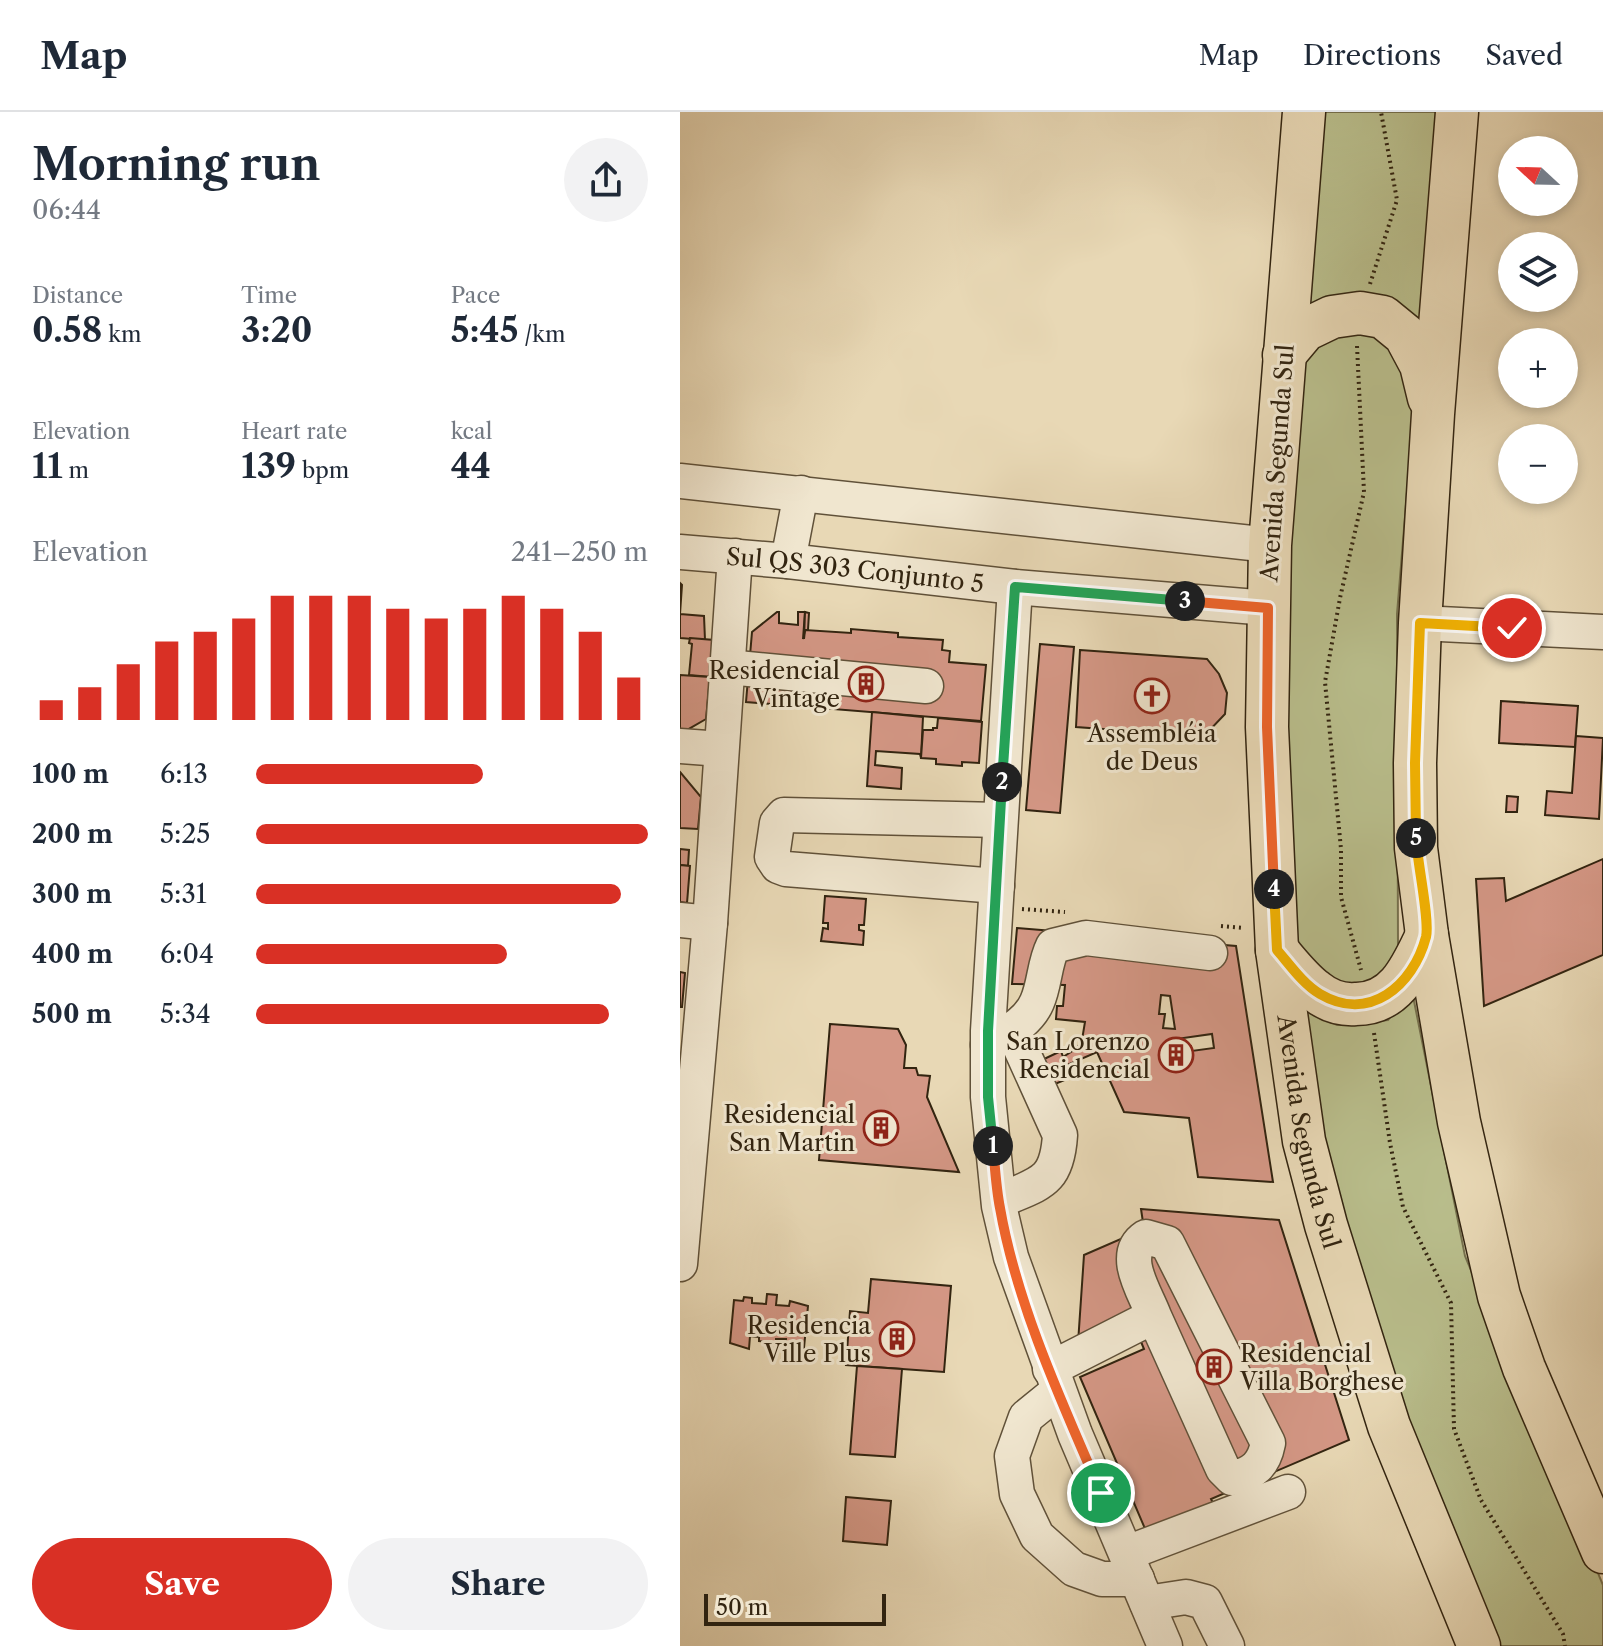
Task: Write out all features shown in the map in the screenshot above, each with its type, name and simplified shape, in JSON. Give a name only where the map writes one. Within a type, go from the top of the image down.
[{"type":"main road","points":[[1457,112],[1420,623],[1416,848],[1427,935],[1459,1122],[1499,1296],[1524,1368],[1603,1552]]},
{"type":"main road","name":"Avenida Segunda Sul","points":[[1295,116],[1268,608],[1267,727],[1277,950],[1304,1141],[1326,1225],[1389,1426],[1479,1646]]},
{"type":"main road","points":[[1284,355],[1305,330],[1332,317],[1360,313],[1383,317],[1405,335],[1421,365],[1433,414]]},
{"type":"main road","points":[[1277,950],[1317,993],[1341,1005],[1370,1004],[1392,992],[1410,971],[1427,935]]},
{"type":"street","points":[[680,481],[1270,545]]},
{"type":"street","points":[[788,561],[801,493]]},
{"type":"street","name":"Sul QS 303 Conjunto 5","points":[[680,552],[1015,587],[1268,608]]},
{"type":"street","points":[[680,1264],[695,921],[721,749],[735,556]]},
{"type":"street","points":[[1015,587],[999,820],[1000,1037],[988,1097],[999,1201],[1011,1257],[1054,1380],[1165,1646]]},
{"type":"street","points":[[1420,623],[1603,632]]},
{"type":"street","points":[[727,667],[926,686]]},
{"type":"street","points":[[680,746],[721,749]]},
{"type":"street","points":[[997,886],[786,869],[778,866],[772,857],[777,823],[784,815],[999,820]]},
{"type":"street","points":[[1000,1037],[1022,1023],[1037,1002],[1046,961],[1053,946],[1086,938],[1210,953]]},
{"type":"street","points":[[999,1201],[1045,1180],[1054,1169],[1060,1135],[1000,1037]]},
{"type":"street","points":[[1146,1237],[1167,1243],[1268,1443],[1265,1457],[1256,1469],[1232,1478],[1223,1469],[1154,1316],[1134,1265],[1136,1243],[1146,1237]]},
{"type":"street","points":[[1154,1316],[1054,1380],[1026,1417],[1012,1456],[1017,1494],[1037,1536],[1074,1569],[1102,1579],[1137,1578],[1205,1602],[1227,1646]]},
{"type":"street","points":[[1137,1578],[1288,1492]]},
{"type":"green space","points":[[1313,112],[1439,112],[1422,333],[1295,321]]},
{"type":"green space","points":[[1376,324],[1400,354],[1414,407],[1397,614],[1398,952],[1382,989],[1327,985],[1298,948],[1286,893],[1289,372],[1313,340]]},
{"type":"green space","points":[[1412,991],[1465,1256],[1603,1585],[1603,1646],[1496,1646],[1405,1436],[1316,1137],[1305,1011],[1337,1025],[1388,1020]]},
{"type":"building","name":"Residencial Vintage","points":[[777,612],[779,623],[798,625],[798,612],[805,612],[803,639],[805,630],[851,633],[851,629],[943,640],[942,650],[950,651],[949,662],[986,665],[981,721],[746,702],[752,632]]},
{"type":"building","points":[[805,612],[809,613],[804,639]]},
{"type":"building","points":[[680,614],[704,616],[705,640],[680,638]]},
{"type":"building","points":[[690,638],[714,640],[711,677],[689,675]]},
{"type":"building","points":[[1040,644],[1074,647],[1060,813],[1026,810]]},
{"type":"building","name":"Assembléia de Deus","points":[[1080,650],[1207,659],[1219,674],[1227,693],[1225,714],[1200,736],[1076,727]]},
{"type":"building","points":[[680,675],[710,677],[706,719],[680,734]]},
{"type":"building","points":[[1501,701],[1578,706],[1575,747],[1499,743]]},
{"type":"building","points":[[872,712],[923,717],[921,758],[920,754],[876,751],[875,765],[902,768],[901,789],[867,786]]},
{"type":"building","points":[[938,718],[982,722],[979,763],[962,762],[962,766],[936,764],[936,759],[921,758],[923,730],[937,728]]},
{"type":"building","points":[[1576,736],[1603,738],[1599,819],[1545,815],[1547,791],[1572,793]]},
{"type":"building","points":[[680,772],[701,797],[698,829],[680,828]]},
{"type":"building","points":[[1507,796],[1518,797],[1517,812],[1506,812]]},
{"type":"building","points":[[680,849],[689,850],[688,866],[680,865]]},
{"type":"building","points":[[1603,859],[1603,955],[1484,1006],[1476,879],[1504,878],[1506,901]]},
{"type":"building","points":[[680,865],[690,866],[687,903],[680,902]]},
{"type":"building","points":[[825,896],[866,899],[864,925],[859,925],[859,930],[864,931],[863,945],[821,941],[823,928],[828,929],[828,923],[823,923]]},
{"type":"building","name":"San Lorenzo Residencial","points":[[1017,928],[1236,946],[1273,1182],[1198,1177],[1189,1118],[1124,1112],[1097,1052],[1067,1065],[1072,1077],[1055,1084],[1044,1059],[1061,1051],[1063,1057],[1077,1048],[1082,1040],[1085,1022],[1056,1019],[1057,1006],[1063,1006],[1065,985],[1012,984]],"holes":[[[1161,995],[1170,996],[1175,1029],[1163,1028],[1165,1014],[1159,1014]],[[1212,1034],[1214,1048],[1192,1051],[1191,1046],[1177,1048],[1176,1039]]]},
{"type":"building","points":[[680,972],[685,973],[682,1007],[680,1007]]},
{"type":"building","name":"Residencial San Martin","points":[[830,1024],[898,1029],[906,1045],[904,1068],[916,1068],[918,1075],[930,1076],[927,1097],[959,1172],[819,1160]]},
{"type":"building","name":"Residencial Villa Borghese","points":[[1141,1209],[1279,1220],[1349,1440],[1211,1499],[1213,1503],[1146,1531],[1080,1377],[1144,1349],[1137,1332],[1077,1358],[1084,1255],[1144,1229]]},
{"type":"building","name":"Residencia Ville Plus","points":[[871,1279],[951,1286],[944,1372],[846,1365],[850,1311],[868,1313]]},
{"type":"building","points":[[767,1294],[777,1295],[776,1305],[789,1306],[790,1301],[808,1306],[804,1348],[794,1347],[794,1352],[785,1352],[786,1339],[776,1339],[776,1343],[759,1341],[759,1337],[750,1336],[749,1349],[730,1343],[734,1300],[752,1298],[752,1303],[766,1304]]},
{"type":"building","points":[[857,1366],[902,1369],[895,1457],[850,1454]]},
{"type":"building","points":[[846,1497],[891,1501],[887,1545],[843,1541]]},
{"type":"place","name":"Residencial Vintage","points":[[866,684]]},
{"type":"place","name":"Assembléia de Deus","points":[[1152,696]]},
{"type":"place","name":"San Lorenzo Residencial","points":[[1176,1055]]},
{"type":"place","name":"Residencial San Martin","points":[[881,1128]]},
{"type":"place","name":"Residencia Ville Plus","points":[[897,1339]]},
{"type":"place","name":"Residencial Villa Borghese","points":[[1214,1367]]},
{"type":"route","points":[[1101,1493],[1050,1369],[1011,1257],[999,1206],[988,1097],[988,1031],[997,859],[1015,587],[1268,608],[1267,727],[1277,950],[1317,993],[1341,1005],[1370,1004],[1392,992],[1410,971],[1427,935],[1416,848],[1415,763],[1420,623],[1512,628]]}]
